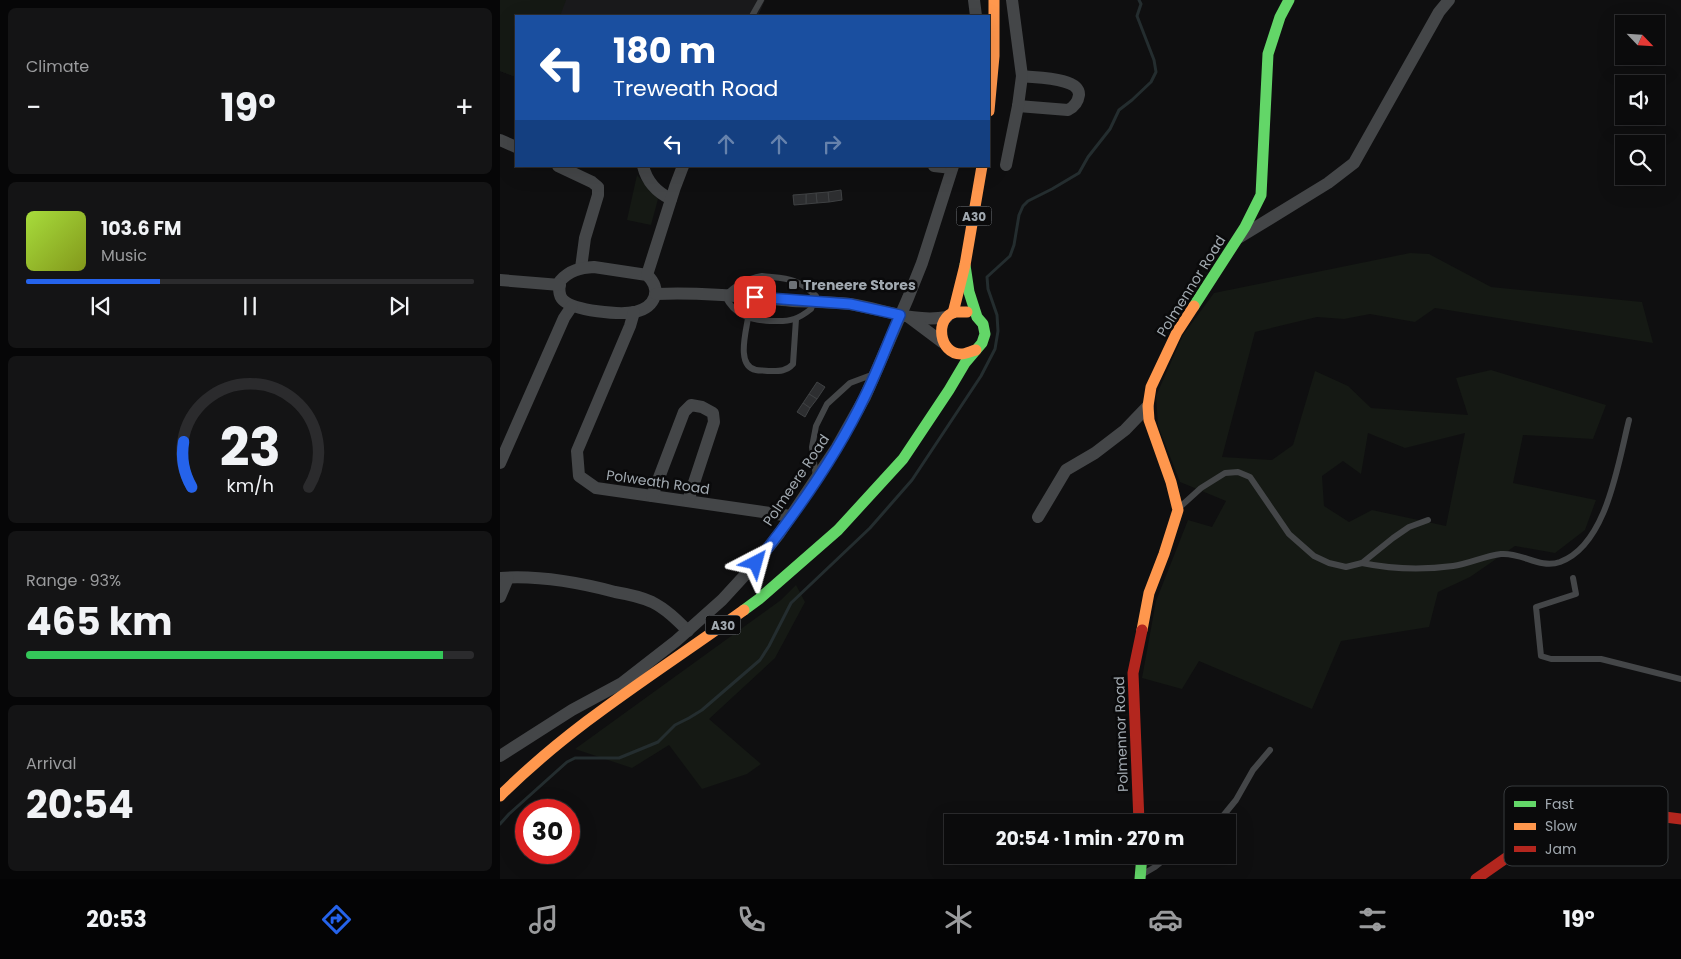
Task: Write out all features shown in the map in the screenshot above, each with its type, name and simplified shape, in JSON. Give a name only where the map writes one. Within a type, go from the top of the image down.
[{"type":"main road","points":[[990,102],[993,77],[994,0]]},
{"type":"main road","name":"Polmennor Road","points":[[1140,814],[1133,673],[1149,593],[1178,510],[1171,482],[1148,420],[1151,387],[1177,332],[1246,227],[1261,195],[1268,54],[1280,17],[1289,0]]},
{"type":"main road","name":"A30","points":[[946,360],[940,329],[950,315],[966,265],[982,167]]},
{"type":"main road","name":"A30","points":[[500,796],[527,769],[588,720],[679,657],[759,598],[838,530],[903,459],[965,363],[982,343],[985,334],[983,324],[978,317],[969,292],[966,265]]},
{"type":"main road","points":[[950,315],[962,311],[970,312],[978,317]]},
{"type":"main road","points":[[943,344],[951,352],[960,355],[976,350]]},
{"type":"main road","name":"A30","points":[[924,429],[939,394],[943,378]]},
{"type":"main road","points":[[1668,817],[1681,819]]},
{"type":"main road","points":[[1476,879],[1504,859]]},
{"type":"main road","points":[[1141,877],[1142,864]]},
{"type":"street","points":[[974,0],[976,15]]},
{"type":"street","points":[[1006,165],[1022,76],[1012,0]]},
{"type":"street","points":[[1238,238],[1328,183],[1354,163],[1439,12],[1449,0]]},
{"type":"street","points":[[1018,106],[1068,110],[1078,101],[1079,92],[1076,86],[1068,82],[1022,76]]},
{"type":"street","points":[[500,140],[515,147]]},
{"type":"street","points":[[560,167],[592,182],[598,187],[598,195],[585,238],[581,268]]},
{"type":"street","points":[[643,167],[646,176],[654,189],[671,199]]},
{"type":"street","points":[[647,274],[683,167]]},
{"type":"street","name":"Polmeere Road","points":[[500,756],[572,710],[622,683],[688,631],[722,600],[756,563],[817,478],[865,397],[875,373],[905,316],[908,298],[922,263],[953,167]]},
{"type":"street","points":[[581,268],[647,274],[652,280],[656,294],[649,304],[641,310],[634,312],[572,306],[562,300],[560,281],[567,274],[581,268]]},
{"type":"street","points":[[500,280],[560,285]]},
{"type":"street","points":[[656,294],[687,292],[850,304],[905,316],[934,319],[950,315]]},
{"type":"street","points":[[500,463],[564,318],[572,306]]},
{"type":"street","name":"Polweath Road","points":[[634,312],[630,326],[577,450],[579,476],[596,488],[791,516]]},
{"type":"street","points":[[905,316],[943,344]]},
{"type":"street","points":[[652,496],[684,412],[691,405],[702,407],[713,413],[714,422],[688,501]]},
{"type":"street","points":[[1038,517],[1066,470],[1125,430],[1148,406]]},
{"type":"street","points":[[500,598],[504,578],[540,578],[574,582],[651,602],[673,616],[688,631]]},
{"type":"lane","points":[[753,15],[761,0]]},
{"type":"lane","points":[[762,276],[791,279],[804,285],[816,296],[811,309],[796,318],[786,321],[756,320],[742,316],[734,310],[724,296],[746,279],[762,276]]},
{"type":"lane","points":[[748,318],[743,349],[746,363],[755,370],[781,371],[788,370],[793,364],[796,318]]},
{"type":"lane","points":[[817,478],[812,447],[816,426],[828,404],[850,383],[875,373]]},
{"type":"lane","points":[[1362,563],[1381,567],[1428,568],[1454,566],[1502,554],[1517,555],[1542,564],[1559,562],[1576,552],[1591,538],[1601,518],[1615,478],[1628,420]]},
{"type":"lane","points":[[1178,510],[1201,488],[1225,473],[1238,472],[1250,477],[1289,534],[1314,556],[1329,564],[1346,567],[1362,563],[1409,527],[1428,520]]},
{"type":"lane","points":[[1573,578],[1576,594],[1536,607],[1541,656],[1551,659],[1601,659],[1681,679]]},
{"type":"lane","points":[[1225,814],[1236,800],[1253,770],[1270,750]]},
{"type":"lane","points":[[1141,877],[1159,864]]},
{"type":"shaded area","points":[[500,0],[765,0],[758,15],[515,15],[515,77],[500,71]]},
{"type":"shaded area","points":[[500,0],[566,0],[560,15],[515,15],[515,77],[500,71]]},
{"type":"shaded area","points":[[637,175],[658,199],[651,225],[627,220]]},
{"type":"shaded area","points":[[1410,253],[1429,254],[1491,287],[1642,302],[1653,343],[1435,308],[1415,322],[1370,314],[1344,319],[1317,317],[1255,332],[1222,457],[1272,460],[1293,445],[1315,371],[1348,386],[1371,408],[1468,415],[1456,378],[1491,370],[1606,405],[1593,439],[1523,435],[1513,483],[1596,500],[1585,530],[1555,553],[1515,546],[1470,577],[1438,592],[1429,627],[1341,641],[1312,709],[1199,661],[1182,689],[1142,678],[1156,601],[1188,520],[1212,527],[1226,501],[1180,482],[1158,426],[1156,396],[1183,335],[1214,293]],"holes":[[[1368,433],[1405,448],[1465,433],[1446,526],[1372,510],[1349,522],[1324,506],[1322,476],[1343,461],[1361,474]]]},
{"type":"shaded area","points":[[796,585],[805,602],[775,658],[709,719],[761,764],[747,774],[702,789],[669,745],[632,768],[575,749],[781,600]]},
{"type":"building","points":[[841,190],[842,200],[829,202],[828,192]]},
{"type":"building","points":[[828,192],[829,202],[817,203],[816,193]]},
{"type":"building","points":[[816,193],[817,203],[806,204],[806,194]]},
{"type":"building","points":[[806,194],[806,204],[794,205],[793,195]]},
{"type":"building","points":[[817,382],[825,387],[817,399],[809,394]]},
{"type":"building","points":[[809,394],[817,399],[810,408],[803,403]]},
{"type":"building","points":[[803,403],[810,408],[805,417],[797,412]]},
{"type":"waterway","points":[[500,824],[567,762],[575,758],[619,758],[658,742],[675,725],[702,710],[760,660],[791,603],[870,528],[912,480],[981,376],[995,349],[998,331],[997,315],[988,289],[987,277],[1010,256],[1014,245],[1019,215],[1023,206],[1028,201],[1079,173],[1088,157],[1110,129],[1119,110],[1151,82],[1156,72],[1154,60],[1137,16],[1141,4],[1139,0]]},
{"type":"traffic: fast","points":[[1194,306],[1245,227],[1261,195],[1268,54],[1280,17],[1289,0]]},
{"type":"traffic: fast","points":[[744,610],[838,530],[903,459],[965,363],[982,343],[985,334],[983,324],[977,317],[969,292],[965,265]]},
{"type":"traffic: fast","points":[[1140,879],[1141,864]]},
{"type":"traffic: slow","points":[[990,100],[994,56],[994,0]]},
{"type":"traffic: slow","points":[[953,313],[965,265],[982,167]]},
{"type":"traffic: slow","points":[[1142,630],[1149,593],[1178,510],[1171,482],[1149,420],[1148,406],[1151,387],[1177,332],[1194,306]]},
{"type":"traffic: slow","points":[[967,312],[955,312],[948,316],[944,321],[942,335],[948,348],[954,352],[963,354],[976,350]]},
{"type":"traffic: slow","points":[[500,796],[587,721],[744,610]]},
{"type":"traffic: jam","points":[[1139,814],[1133,673],[1142,630]]},
{"type":"traffic: jam","points":[[1668,817],[1681,819]]},
{"type":"traffic: jam","points":[[1476,879],[1504,859]]},
{"type":"place","name":"Treneere Stores","points":[[793,285]]},
{"type":"route","points":[[755,297],[850,304],[900,315],[865,397],[837,447],[779,534],[756,563]]}]
